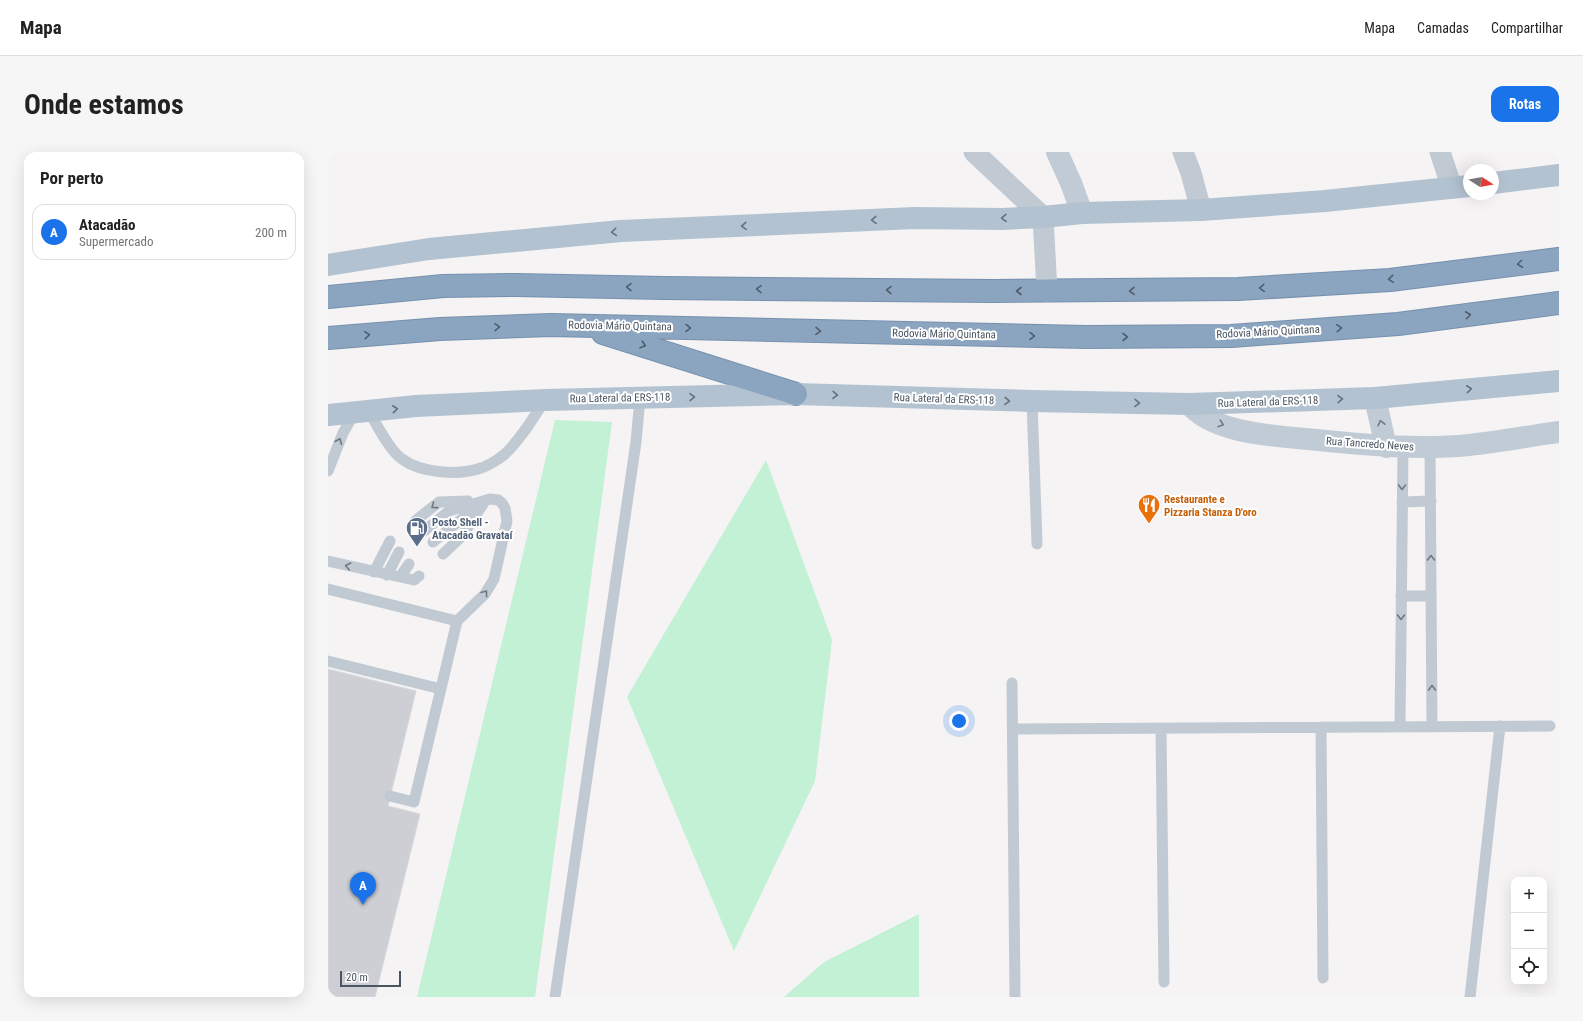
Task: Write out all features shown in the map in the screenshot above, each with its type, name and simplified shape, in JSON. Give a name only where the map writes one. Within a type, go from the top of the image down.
[{"type":"highway","points":[[328,297],[443,286],[516,285],[672,288],[1047,291],[1238,289],[1375,281],[1559,259]]},
{"type":"highway","name":"Rodovia Mário Quintana","points":[[328,338],[440,329],[579,325],[1086,337],[1231,336],[1398,324],[1559,303]]},
{"type":"highway","points":[[579,325],[796,394]]},
{"type":"main road","points":[[1057,152],[1082,213]]},
{"type":"main road","points":[[1499,182],[1559,175]]},
{"type":"main road","points":[[328,265],[429,249],[620,232],[915,218],[1042,217],[1082,213],[1201,210],[1325,201],[1460,186]]},
{"type":"main road","name":"Rua Lateral da ERS-118","points":[[328,415],[416,406],[546,400],[796,394],[1189,404],[1375,398],[1559,380]]},
{"type":"main road","points":[[1375,398],[1395,447]]},
{"type":"main road","name":"Rua Tancredo Neves","points":[[1189,404],[1195,412],[1209,420],[1238,430],[1266,435],[1395,447],[1468,445],[1559,432]]},
{"type":"street","points":[[974,152],[1042,217],[1047,291]]},
{"type":"street","points":[[1183,152],[1191,173],[1201,210]]},
{"type":"street","points":[[1440,152],[1460,186]]},
{"type":"lane","points":[[555,997],[634,458],[640,398]]},
{"type":"lane","points":[[328,471],[343,433],[362,412],[401,459],[424,469],[457,473],[482,468],[504,454],[519,437],[546,400]]},
{"type":"lane","points":[[1032,401],[1037,544]]},
{"type":"lane","points":[[1395,447],[1402,502],[1400,727]]},
{"type":"lane","points":[[1430,447],[1432,727]]},
{"type":"lane","points":[[390,796],[414,802],[457,621],[485,594],[494,579],[508,521],[505,508],[502,503],[498,500],[490,499],[439,502],[415,521]]},
{"type":"lane","points":[[424,531],[449,511],[484,500]]},
{"type":"lane","points":[[433,542],[484,500]]},
{"type":"lane","points":[[443,554],[462,536],[484,500]]},
{"type":"lane","points":[[1402,502],[1431,501]]},
{"type":"lane","points":[[374,572],[390,541]]},
{"type":"lane","points":[[387,574],[399,552]]},
{"type":"lane","points":[[328,561],[414,580],[419,576]]},
{"type":"lane","points":[[400,577],[409,564]]},
{"type":"lane","points":[[328,589],[457,621]]},
{"type":"lane","points":[[1401,596],[1431,596]]},
{"type":"lane","points":[[328,661],[441,690]]},
{"type":"lane","points":[[1012,683],[1015,997]]},
{"type":"lane","points":[[1470,997],[1500,726]]},
{"type":"lane","points":[[1013,729],[1550,726]]},
{"type":"lane","points":[[1321,727],[1324,978]]},
{"type":"lane","points":[[1161,728],[1164,982]]},
{"type":"green space","points":[[555,420],[612,422],[535,997],[417,997]]},
{"type":"green space","points":[[766,460],[832,640],[815,781],[734,951],[627,697]]},
{"type":"green space","points":[[919,914],[919,997],[784,997],[824,962]]},
{"type":"building","points":[[328,669],[416,691],[388,806],[420,814],[375,997],[328,997]]},
{"type":"place","name":"Restaurante e Pizzaria Stanza D'oro","points":[[1149,524]]},
{"type":"place","name":"Posto Shell - Atacadão Gravataí","points":[[417,548]]},
{"type":"place","name":"Atacadão","points":[[363,905]]}]
